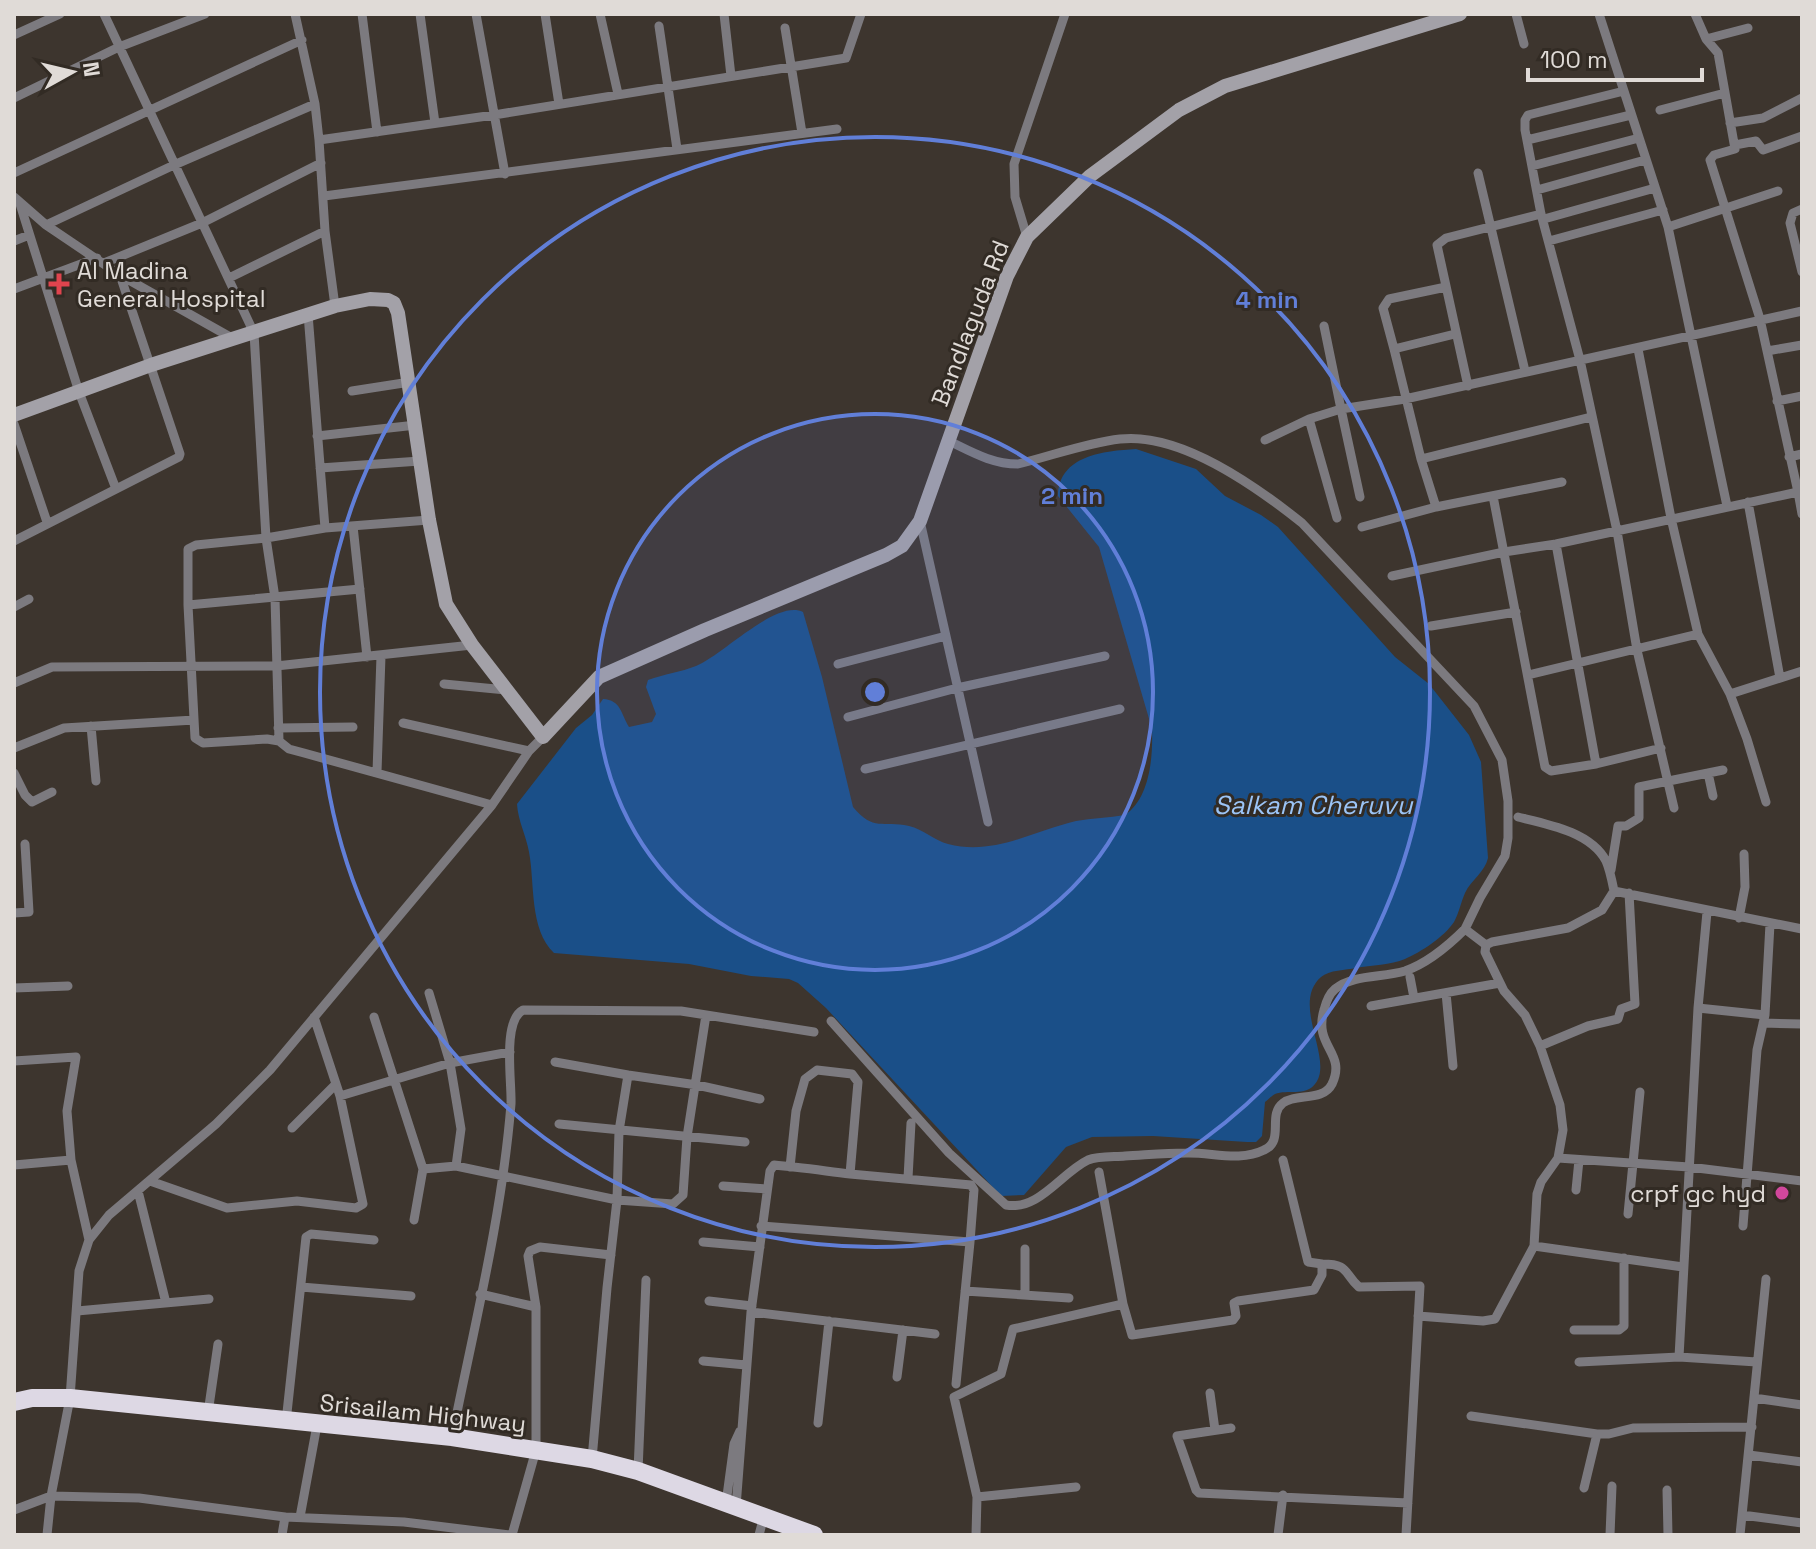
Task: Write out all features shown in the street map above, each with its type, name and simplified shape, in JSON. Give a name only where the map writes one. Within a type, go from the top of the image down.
[{"type":"highway","name":"Srisailam Highway","points":[[14,1402],[32,1398],[70,1398],[452,1437],[592,1459],[638,1471],[814,1535]]},
{"type":"street","points":[[14,35],[60,14]]},
{"type":"street","points":[[104,14],[254,333],[266,538],[275,598],[279,741]]},
{"type":"street","points":[[14,98],[119,47],[205,14]]},
{"type":"street","points":[[295,14],[315,104],[325,231],[335,306]]},
{"type":"street","points":[[362,14],[377,132]]},
{"type":"street","points":[[420,14],[435,123]]},
{"type":"street","points":[[476,14],[505,174]]},
{"type":"street","points":[[545,14],[559,104]]},
{"type":"street","points":[[600,14],[618,94]]},
{"type":"street","points":[[724,14],[731,76]]},
{"type":"street","points":[[319,140],[846,58],[861,14]]},
{"type":"street","points":[[1027,237],[1015,197],[1014,164],[1065,14]]},
{"type":"street","name":"Bandlaguda Rd","points":[[920,521],[1007,276],[1027,237],[1090,176],[1179,110],[1225,86],[1460,14]]},
{"type":"street","points":[[1516,14],[1524,44]]},
{"type":"street","points":[[1599,14],[1668,227],[1727,506]]},
{"type":"street","points":[[1695,14],[1706,39],[1718,53],[1735,145],[1734,151],[1711,157],[1760,319],[1802,514]]},
{"type":"street","points":[[659,26],[677,149]]},
{"type":"street","points":[[785,28],[802,133]]},
{"type":"street","points":[[1706,39],[1748,28]]},
{"type":"street","points":[[14,173],[302,40]]},
{"type":"street","points":[[1624,91],[1528,115],[1525,120],[1542,217],[1580,360],[1617,531],[1637,650],[1674,808]]},
{"type":"street","points":[[1660,110],[1725,93]]},
{"type":"street","points":[[1730,123],[1763,118],[1802,98]]},
{"type":"street","points":[[46,225],[315,104]]},
{"type":"street","points":[[1527,140],[1631,115]]},
{"type":"street","points":[[324,196],[837,129]]},
{"type":"street","points":[[1735,145],[1756,141],[1763,150],[1802,136]]},
{"type":"street","points":[[1532,166],[1639,138]]},
{"type":"street","points":[[1537,190],[1645,160]]},
{"type":"street","points":[[14,289],[202,223],[321,163]]},
{"type":"street","points":[[1478,173],[1525,371]]},
{"type":"street","points":[[1468,386],[1437,245],[1446,238],[1655,188]]},
{"type":"street","points":[[1668,227],[1778,191]]},
{"type":"street","points":[[17,200],[46,225],[120,275],[232,338]]},
{"type":"street","points":[[17,200],[79,392],[116,489]]},
{"type":"street","points":[[1802,209],[1790,216],[1802,272]]},
{"type":"street","points":[[1549,241],[1663,210]]},
{"type":"street","points":[[229,278],[325,231]]},
{"type":"street","points":[[14,241],[29,235]]},
{"type":"street","points":[[14,541],[179,457],[120,275]]},
{"type":"street","points":[[1436,507],[1383,308],[1386,301],[1446,287]]},
{"type":"street","points":[[14,415],[151,365],[335,306],[376,299],[394,303],[410,382],[429,520],[446,604],[472,645],[543,737]]},
{"type":"street","points":[[1265,440],[1309,419],[1341,409],[1468,386],[1802,311]]},
{"type":"street","points":[[308,314],[325,528]]},
{"type":"street","points":[[1324,326],[1360,497]]},
{"type":"street","points":[[1394,349],[1455,334]]},
{"type":"street","points":[[1767,351],[1802,345]]},
{"type":"street","points":[[1638,349],[1671,518],[1698,634],[1730,694],[1766,802]]},
{"type":"street","points":[[352,391],[410,382]]},
{"type":"street","points":[[1777,401],[1802,396]]},
{"type":"street","points":[[1421,459],[1591,417]]},
{"type":"street","points":[[1309,419],[1337,518]]},
{"type":"street","points":[[14,424],[47,522]]},
{"type":"street","points":[[317,436],[416,425]]},
{"type":"street","points":[[831,1021],[949,1153],[1006,1205],[1018,1207],[1030,1202],[1089,1159],[1188,1153],[1239,1156],[1267,1149],[1272,1144],[1280,1105],[1325,1092],[1331,1085],[1336,1068],[1335,1056],[1325,1044],[1320,1023],[1331,992],[1345,982],[1405,971],[1449,946],[1465,929],[1505,856],[1508,801],[1502,760],[1474,706],[1302,523],[1277,503],[1206,459],[1168,445],[1122,439],[1018,464],[1006,464],[989,460],[949,441]]},
{"type":"street","points":[[1789,457],[1802,454]]},
{"type":"street","points":[[320,468],[420,461]]},
{"type":"street","points":[[1362,527],[1436,507],[1562,482]]},
{"type":"street","points":[[1392,576],[1798,492]]},
{"type":"street","points":[[1493,496],[1547,770],[1596,764],[1661,748]]},
{"type":"street","points":[[1748,502],[1780,678]]},
{"type":"street","points":[[429,520],[325,528],[196,545],[188,549],[195,738],[199,742],[279,741],[289,749],[492,805]]},
{"type":"street","points":[[920,521],[988,822]]},
{"type":"street","points":[[47,1535],[51,1496],[70,1398],[79,1271],[89,1240],[109,1215],[227,1113],[270,1070],[492,805],[529,751],[599,677],[869,563],[902,546],[920,521]]},
{"type":"street","points":[[353,526],[367,657]]},
{"type":"street","points":[[1556,544],[1596,764]]},
{"type":"street","points":[[188,605],[360,589]]},
{"type":"street","points":[[14,607],[29,599]]},
{"type":"street","points":[[1431,626],[1516,612]]},
{"type":"street","points":[[1528,675],[1698,634]]},
{"type":"street","points":[[838,664],[946,636]]},
{"type":"street","points":[[14,683],[52,667],[276,666],[472,645]]},
{"type":"street","points":[[377,772],[381,656]]},
{"type":"street","points":[[848,717],[957,688],[1105,656]]},
{"type":"street","points":[[1730,694],[1802,671]]},
{"type":"street","points":[[444,684],[506,690]]},
{"type":"street","points":[[865,769],[1120,709]]},
{"type":"street","points":[[14,748],[64,728],[194,720]]},
{"type":"street","points":[[403,723],[529,751]]},
{"type":"street","points":[[91,726],[96,781]]},
{"type":"street","points":[[278,728],[353,727]]},
{"type":"street","points":[[1610,874],[1618,826],[1626,826],[1639,818],[1639,787],[1723,770]]},
{"type":"street","points":[[14,773],[32,802],[52,792]]},
{"type":"street","points":[[1708,773],[1713,796]]},
{"type":"street","points":[[1486,945],[1568,928],[1602,910],[1614,891],[1600,852],[1589,843],[1549,824],[1518,817]]},
{"type":"street","points":[[14,913],[29,912],[25,844]]},
{"type":"street","points":[[1739,918],[1745,887],[1744,854]]},
{"type":"street","points":[[1614,891],[1802,929]]},
{"type":"street","points":[[1540,1046],[1588,1026],[1618,1019],[1621,1009],[1635,1004],[1629,893]]},
{"type":"street","points":[[1679,1357],[1698,1008],[1707,912]]},
{"type":"street","points":[[1743,1226],[1757,1050],[1764,1019],[1770,924]]},
{"type":"street","points":[[1465,929],[1486,945]]},
{"type":"street","points":[[1418,1316],[1483,1321],[1495,1319],[1534,1246],[1537,1194],[1541,1182],[1558,1158],[1564,1119],[1540,1046],[1531,1024],[1500,983],[1485,952],[1486,945]]},
{"type":"street","points":[[1410,977],[1414,998]]},
{"type":"street","points":[[1371,1006],[1500,983]]},
{"type":"street","points":[[14,988],[68,986]]},
{"type":"street","points":[[429,993],[450,1063],[461,1129],[456,1166]]},
{"type":"street","points":[[1446,993],[1453,1066]]},
{"type":"street","points":[[1698,1008],[1802,1024]]},
{"type":"street","points":[[452,1437],[503,1176],[511,1100],[510,1052],[514,1018],[523,1010],[681,1011],[814,1032]]},
{"type":"street","points":[[423,1169],[456,1166],[617,1200],[673,1204],[681,1200],[687,1137],[706,1015]]},
{"type":"street","points":[[150,1181],[227,1208],[297,1201],[356,1208],[363,1204],[340,1096],[314,1017]]},
{"type":"street","points":[[374,1017],[423,1169],[414,1220]]},
{"type":"street","points":[[340,1096],[450,1063],[510,1052]]},
{"type":"street","points":[[14,1061],[76,1057],[67,1111],[71,1160],[89,1240]]},
{"type":"street","points":[[555,1062],[697,1085],[760,1099]]},
{"type":"street","points":[[790,1167],[796,1111],[805,1079],[817,1070],[843,1072],[852,1074],[858,1082],[850,1174]]},
{"type":"street","points":[[592,1459],[617,1200],[619,1131],[628,1075]]},
{"type":"street","points":[[292,1128],[336,1084]]},
{"type":"street","points":[[1628,1214],[1640,1092]]},
{"type":"street","points":[[908,1178],[911,1123]]},
{"type":"street","points":[[559,1124],[745,1142]]},
{"type":"street","points":[[1558,1158],[1689,1167],[1802,1181]]},
{"type":"street","points":[[14,1165],[71,1160]]},
{"type":"street","points":[[1283,1160],[1308,1262],[1347,1269],[1359,1287],[1420,1286],[1406,1535]]},
{"type":"street","points":[[1576,1190],[1579,1160]]},
{"type":"street","points":[[731,1505],[743,1447],[740,1431],[761,1226],[766,1189],[774,1165],[971,1185],[974,1190],[956,1384]]},
{"type":"street","points":[[1099,1172],[1123,1304],[1132,1335],[1233,1320],[1236,1301],[1314,1290],[1322,1275],[1322,1264]]},
{"type":"street","points":[[723,1186],[766,1189]]},
{"type":"street","points":[[138,1191],[166,1303]]},
{"type":"street","points":[[761,1226],[970,1242]]},
{"type":"street","points":[[286,1422],[305,1241],[311,1234],[374,1240]]},
{"type":"street","points":[[703,1242],[760,1247]]},
{"type":"street","points":[[1534,1246],[1683,1267]]},
{"type":"street","points":[[14,1510],[51,1496],[139,1498],[285,1517],[404,1522],[511,1535],[536,1450],[536,1307],[528,1263],[530,1251],[545,1247],[611,1255]]},
{"type":"street","points":[[1025,1249],[1025,1295]]},
{"type":"street","points":[[1574,1330],[1619,1330],[1624,1326],[1624,1258]]},
{"type":"street","points":[[1740,1535],[1766,1279]]},
{"type":"street","points":[[638,1471],[646,1280]]},
{"type":"street","points":[[301,1287],[411,1296]]},
{"type":"street","points":[[965,1291],[1069,1298]]},
{"type":"street","points":[[480,1294],[536,1307]]},
{"type":"street","points":[[77,1311],[209,1299]]},
{"type":"street","points":[[709,1301],[829,1321],[935,1334]]},
{"type":"street","points":[[976,1535],[977,1497],[954,1397],[1001,1374],[1013,1329],[1123,1304]]},
{"type":"street","points":[[818,1423],[829,1321]]},
{"type":"street","points":[[897,1377],[903,1330]]},
{"type":"street","points":[[208,1413],[218,1344]]},
{"type":"street","points":[[1579,1362],[1679,1357],[1757,1362]]},
{"type":"street","points":[[703,1361],[746,1365]]},
{"type":"street","points":[[1210,1393],[1215,1430]]},
{"type":"street","points":[[1754,1398],[1802,1405]]},
{"type":"street","points":[[1471,1416],[1597,1434],[1633,1428],[1752,1427]]},
{"type":"street","points":[[300,1517],[317,1425]]},
{"type":"street","points":[[1231,1428],[1180,1434],[1176,1438],[1197,1492],[1408,1503]]},
{"type":"street","points":[[1584,1488],[1597,1434]]},
{"type":"street","points":[[1749,1455],[1802,1462]]},
{"type":"street","points":[[1610,1535],[1612,1486]]},
{"type":"street","points":[[977,1497],[1076,1487]]},
{"type":"street","points":[[1667,1490],[1668,1535]]},
{"type":"street","points":[[1278,1535],[1283,1495]]},
{"type":"street","points":[[1742,1515],[1802,1523]]},
{"type":"street","points":[[759,1535],[764,1516]]},
{"type":"street","points":[[282,1535],[285,1517]]},
{"type":"water","name":"Salkam Cheruvu","points":[[1136,449],[1196,469],[1225,496],[1278,527],[1395,657],[1429,684],[1469,735],[1481,762],[1488,858],[1465,893],[1454,922],[1432,944],[1405,959],[1321,977],[1313,988],[1310,1002],[1320,1074],[1311,1088],[1275,1094],[1265,1102],[1262,1136],[1256,1142],[1153,1136],[1092,1137],[1066,1147],[1024,1195],[1001,1196],[826,1008],[798,983],[689,964],[554,953],[540,931],[537,919],[529,852],[517,804],[576,728],[592,715],[603,699],[614,702],[620,708],[629,727],[652,722],[656,714],[646,687],[648,680],[696,666],[779,613],[792,610],[803,612],[853,807],[867,820],[914,828],[948,844],[981,847],[1013,841],[1076,821],[1125,815],[1145,788],[1152,752],[1152,729],[1099,547],[1058,496],[1060,482],[1075,464],[1110,451]]},
{"type":"place","name":"Al Madina General Hospital","points":[[59,284]]},
{"type":"place","name":"crpf gc hyd","points":[[1782,1193]]}]
